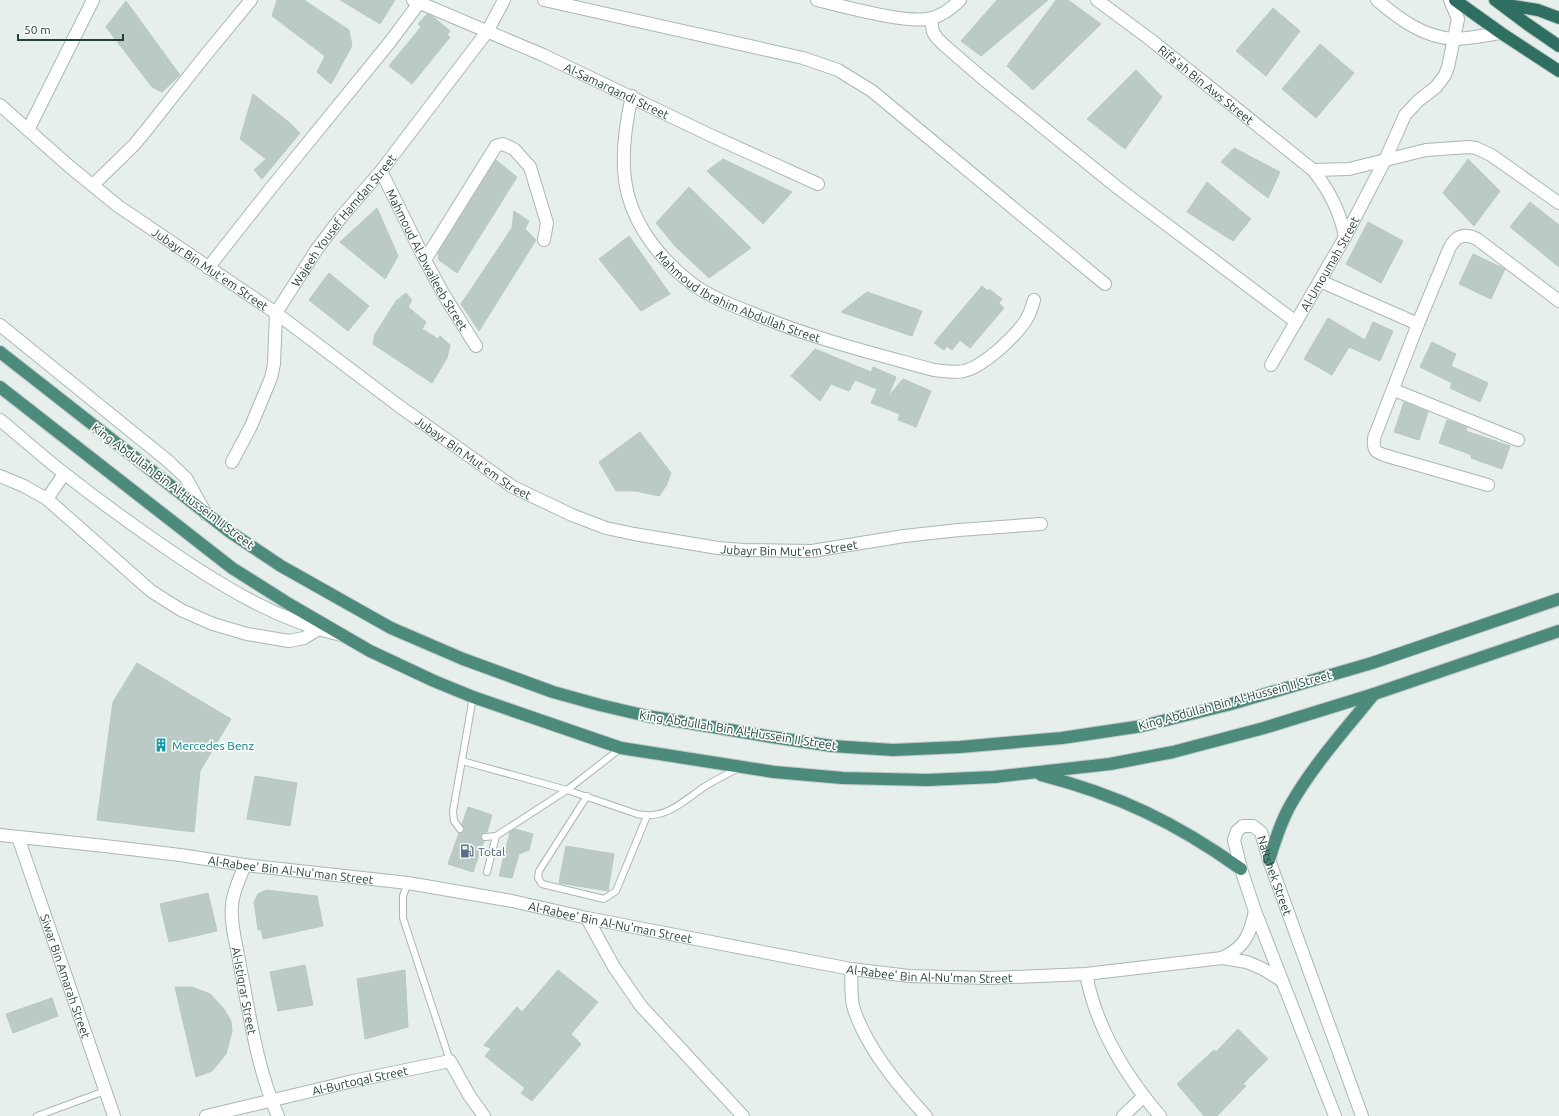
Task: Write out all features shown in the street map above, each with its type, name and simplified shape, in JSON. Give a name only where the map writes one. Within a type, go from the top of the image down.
[{"type":"highway","points":[[1455,0],[1500,33],[1559,71]]},
{"type":"highway","points":[[1497,2],[1538,10],[1559,18]]},
{"type":"highway","points":[[1497,2],[1559,46]]},
{"type":"highway","name":"King Abdullah Bin Al-Hussein II Street","points":[[0,352],[206,515],[248,545],[281,566],[384,625],[424,644],[508,677],[593,704],[647,716],[772,738],[832,746],[893,750],[960,747],[1062,738],[1142,726],[1258,697],[1372,663],[1559,599]]},
{"type":"highway","points":[[0,387],[232,568],[289,604],[370,651],[434,681],[473,697],[621,748],[774,772],[843,778],[927,780],[994,777],[1110,764],[1173,752],[1264,728],[1374,694],[1559,631]]},
{"type":"highway","points":[[1269,860],[1281,826],[1291,804],[1304,783],[1317,764],[1374,694]]},
{"type":"highway","points":[[1034,773],[1098,792],[1134,806],[1187,832],[1241,869]]},
{"type":"street","points":[[28,130],[93,0]]},
{"type":"street","points":[[93,185],[134,145],[251,0]]},
{"type":"street","points":[[544,0],[803,58],[838,70],[872,91],[1105,284]]},
{"type":"street","points":[[817,0],[916,20],[931,19],[944,13],[960,0]]},
{"type":"street","name":"Rifa'ah Bin Aws Street","points":[[1097,0],[1157,45],[1313,170],[1328,190],[1334,201],[1343,225],[1345,237]]},
{"type":"street","points":[[1377,0],[1404,21],[1419,30],[1454,39],[1500,33]]},
{"type":"street","name":"Al-Umoumah Street","points":[[1271,365],[1345,237],[1385,160],[1405,115],[1441,82],[1448,67],[1458,19],[1450,0]]},
{"type":"street","points":[[208,268],[390,42],[416,1]]},
{"type":"street","name":"Al-Samarqandi Street","points":[[416,1],[543,55],[632,96],[712,136],[818,184]]},
{"type":"street","name":"Wajeeh Yousef Hamdan Street","points":[[276,313],[317,249],[342,216],[381,171],[487,32],[506,1]]},
{"type":"street","points":[[931,19],[933,32],[940,42],[981,77],[1118,188],[1296,322]]},
{"type":"street","name":"Mahmoud Ibrahim Abdullah Street","points":[[632,96],[626,120],[625,170],[628,195],[637,219],[651,241],[670,265],[691,283],[714,296],[810,336],[860,351],[934,370],[951,372],[964,371],[979,365],[993,355],[1026,320],[1034,300]]},
{"type":"street","name":"Jubayr Bin Mut'em Street","points":[[0,105],[118,206],[276,313],[399,406],[513,487],[572,516],[606,528],[665,540],[718,548],[794,552],[812,551],[924,534],[1041,524]]},
{"type":"street","points":[[425,260],[496,146],[503,144],[514,149],[530,168],[547,224],[544,240]]},
{"type":"street","points":[[1313,170],[1349,169],[1426,150],[1469,147],[1476,148],[1491,155],[1559,203]]},
{"type":"street","name":"Mahmoud Al-Dwaileeb Street","points":[[381,171],[425,260],[444,295],[476,346]]},
{"type":"street","points":[[1488,484],[1387,456],[1376,452],[1374,449],[1374,438],[1394,390],[1418,324],[1450,247],[1455,239],[1464,235],[1471,236],[1482,242],[1559,301]]},
{"type":"street","points":[[1320,281],[1418,324]]},
{"type":"street","points":[[232,462],[251,426],[271,378],[274,364],[276,313]]},
{"type":"street","points":[[0,325],[168,461],[186,478],[206,515]]},
{"type":"street","points":[[1394,390],[1518,440]]},
{"type":"street","points":[[0,420],[64,474],[151,538],[235,593],[272,612],[317,630],[344,636]]},
{"type":"street","points":[[47,499],[64,474]]},
{"type":"street","points":[[0,476],[24,486],[47,499],[151,591],[181,610],[213,624],[247,634],[289,641],[304,638],[317,630]]},
{"type":"street","name":"Naltshek Street","points":[[1336,1116],[1281,980],[1241,869],[1234,840],[1237,831],[1243,826],[1253,826],[1261,832],[1269,860],[1362,1116]]},
{"type":"street","name":"Al-Rabee' Bin Al-Nu'man Street","points":[[0,836],[180,855],[245,865],[408,883],[512,901],[587,918],[851,970],[909,976],[991,978],[1086,974],[1222,958],[1247,962],[1263,969],[1281,980]]},
{"type":"street","name":"Siwar Bin Amarah Street","points":[[18,837],[114,1116]]},
{"type":"street","name":"Al-Istiqrar Street","points":[[245,865],[233,895],[232,914],[247,1002],[261,1066],[271,1101],[278,1116]]},
{"type":"street","name":"Al-Rabee' Bin Al-Nu'man Street","points":[[1222,958],[1237,950],[1250,932],[1255,911]]},
{"type":"street","points":[[587,918],[614,967],[641,1006],[743,1116]]},
{"type":"street","points":[[851,970],[853,1008],[864,1034],[888,1071],[926,1116]]},
{"type":"street","points":[[1086,974],[1090,995],[1107,1040],[1143,1097],[1160,1116]]},
{"type":"street","points":[[450,1061],[469,1095],[484,1116]]},
{"type":"street","name":"Al-Burtoqal Street","points":[[206,1116],[353,1081],[450,1061]]},
{"type":"street","points":[[1123,1116],[1143,1097]]},
{"type":"lane","points":[[460,829],[454,821],[453,811],[473,697]]},
{"type":"lane","points":[[485,837],[496,836],[568,790],[621,748]]},
{"type":"lane","points":[[462,760],[568,790],[637,814],[647,816],[666,813],[705,787],[743,766]]},
{"type":"lane","points":[[587,796],[539,871],[538,878],[542,884],[604,899],[616,891],[647,816]]},
{"type":"lane","points":[[487,872],[496,836]]},
{"type":"lane","points":[[408,883],[403,896],[403,918],[450,1061]]},
{"type":"lane","points":[[37,1116],[105,1091]]},
{"type":"building","points":[[277,0],[304,0],[349,30],[352,46],[331,84],[317,72],[325,56],[272,16]]},
{"type":"building","points":[[340,0],[395,0],[380,24]]},
{"type":"building","points":[[997,0],[1048,0],[981,56],[961,41]]},
{"type":"building","points":[[1056,0],[1068,0],[1101,24],[1033,90],[1007,66]]},
{"type":"building","points":[[126,1],[180,75],[162,92],[152,87],[106,27]]},
{"type":"building","points":[[1273,8],[1300,31],[1266,76],[1236,51]]},
{"type":"building","points":[[427,14],[432,16],[450,31],[447,35],[450,37],[412,84],[389,66],[421,27],[418,24]]},
{"type":"building","points":[[1320,44],[1354,73],[1316,118],[1282,89]]},
{"type":"building","points":[[1136,70],[1162,97],[1125,149],[1087,119]]},
{"type":"building","points":[[253,94],[290,123],[300,133],[262,179],[254,170],[266,159],[240,139]]},
{"type":"building","points":[[1234,148],[1280,172],[1268,198],[1221,162]]},
{"type":"building","points":[[723,159],[792,192],[763,224],[707,171]]},
{"type":"building","points":[[1468,159],[1500,191],[1474,226],[1443,193]]},
{"type":"building","points":[[496,160],[517,177],[457,273],[439,260],[438,253]]},
{"type":"building","points":[[1207,182],[1251,219],[1233,241],[1187,212]]},
{"type":"building","points":[[689,187],[751,248],[709,278],[675,246],[656,223]]},
{"type":"building","points":[[1530,202],[1559,225],[1559,267],[1510,227]]},
{"type":"building","points":[[377,208],[398,256],[385,279],[340,242]]},
{"type":"building","points":[[514,211],[529,221],[525,229],[536,240],[479,331],[461,304],[512,228]]},
{"type":"building","points":[[1368,222],[1403,241],[1381,283],[1346,264]]},
{"type":"building","points":[[629,236],[670,294],[641,311],[599,259]]},
{"type":"building","points":[[1473,254],[1505,269],[1491,299],[1459,284]]},
{"type":"building","points":[[329,273],[369,306],[348,331],[309,300]]},
{"type":"building","points":[[982,286],[988,291],[989,289],[1002,299],[999,303],[1004,308],[970,348],[960,340],[952,350],[947,346],[944,350],[934,343]]},
{"type":"building","points":[[867,292],[922,311],[912,336],[841,312]]},
{"type":"building","points":[[406,293],[412,300],[408,307],[426,322],[422,329],[438,339],[440,336],[450,345],[447,358],[432,383],[373,344],[375,334],[396,301]]},
{"type":"building","points":[[1328,318],[1365,340],[1373,322],[1393,331],[1380,361],[1349,347],[1332,375],[1304,359]]},
{"type":"building","points":[[1432,342],[1456,354],[1451,366],[1488,383],[1480,402],[1450,388],[1452,383],[1420,367]]},
{"type":"building","points":[[815,349],[871,372],[873,367],[896,377],[888,397],[903,379],[931,391],[916,427],[898,420],[900,414],[871,403],[877,389],[855,380],[849,391],[831,384],[820,401],[791,376]]},
{"type":"building","points":[[1404,402],[1428,412],[1419,440],[1394,432]]},
{"type":"building","points":[[1447,420],[1467,427],[1466,431],[1510,446],[1502,469],[1471,458],[1472,455],[1439,443]]},
{"type":"building","points":[[640,432],[671,473],[666,486],[659,496],[636,491],[616,491],[599,462]]},
{"type":"building","name":"Mercedes Benz","points":[[137,663],[231,719],[200,771],[194,832],[97,820],[113,702]]},
{"type":"building","points":[[255,776],[297,783],[290,826],[247,819]]},
{"type":"building","name":"Total","points":[[468,807],[492,815],[487,832],[481,835],[481,839],[484,841],[473,872],[448,864],[459,833],[462,833],[464,830],[462,824]]},
{"type":"building","points":[[515,829],[533,834],[529,850],[519,854],[512,878],[499,876],[510,832]]},
{"type":"building","points":[[566,846],[614,854],[608,891],[559,883]]},
{"type":"building","points":[[266,890],[317,896],[323,926],[263,939],[261,929],[258,930],[254,902],[258,894]]},
{"type":"building","points":[[208,893],[217,931],[169,942],[160,904]]},
{"type":"building","points":[[305,965],[313,1005],[278,1011],[270,972]]},
{"type":"building","points":[[405,970],[408,1027],[365,1039],[357,979]]},
{"type":"building","points":[[558,970],[598,1002],[571,1034],[581,1044],[532,1101],[521,1093],[525,1088],[485,1056],[491,1049],[484,1045],[517,1007],[522,1012]]},
{"type":"building","points":[[175,987],[192,987],[210,994],[224,1009],[231,1021],[232,1031],[226,1054],[212,1071],[196,1077]]},
{"type":"building","points":[[52,998],[58,1016],[13,1033],[6,1014]]},
{"type":"building","points":[[1238,1029],[1268,1059],[1243,1084],[1246,1086],[1217,1116],[1204,1116],[1177,1084],[1214,1050],[1216,1052]]},
{"type":"place","name":"Mercedes Benz","points":[[161,745]]},
{"type":"place","name":"Total","points":[[467,851]]}]
